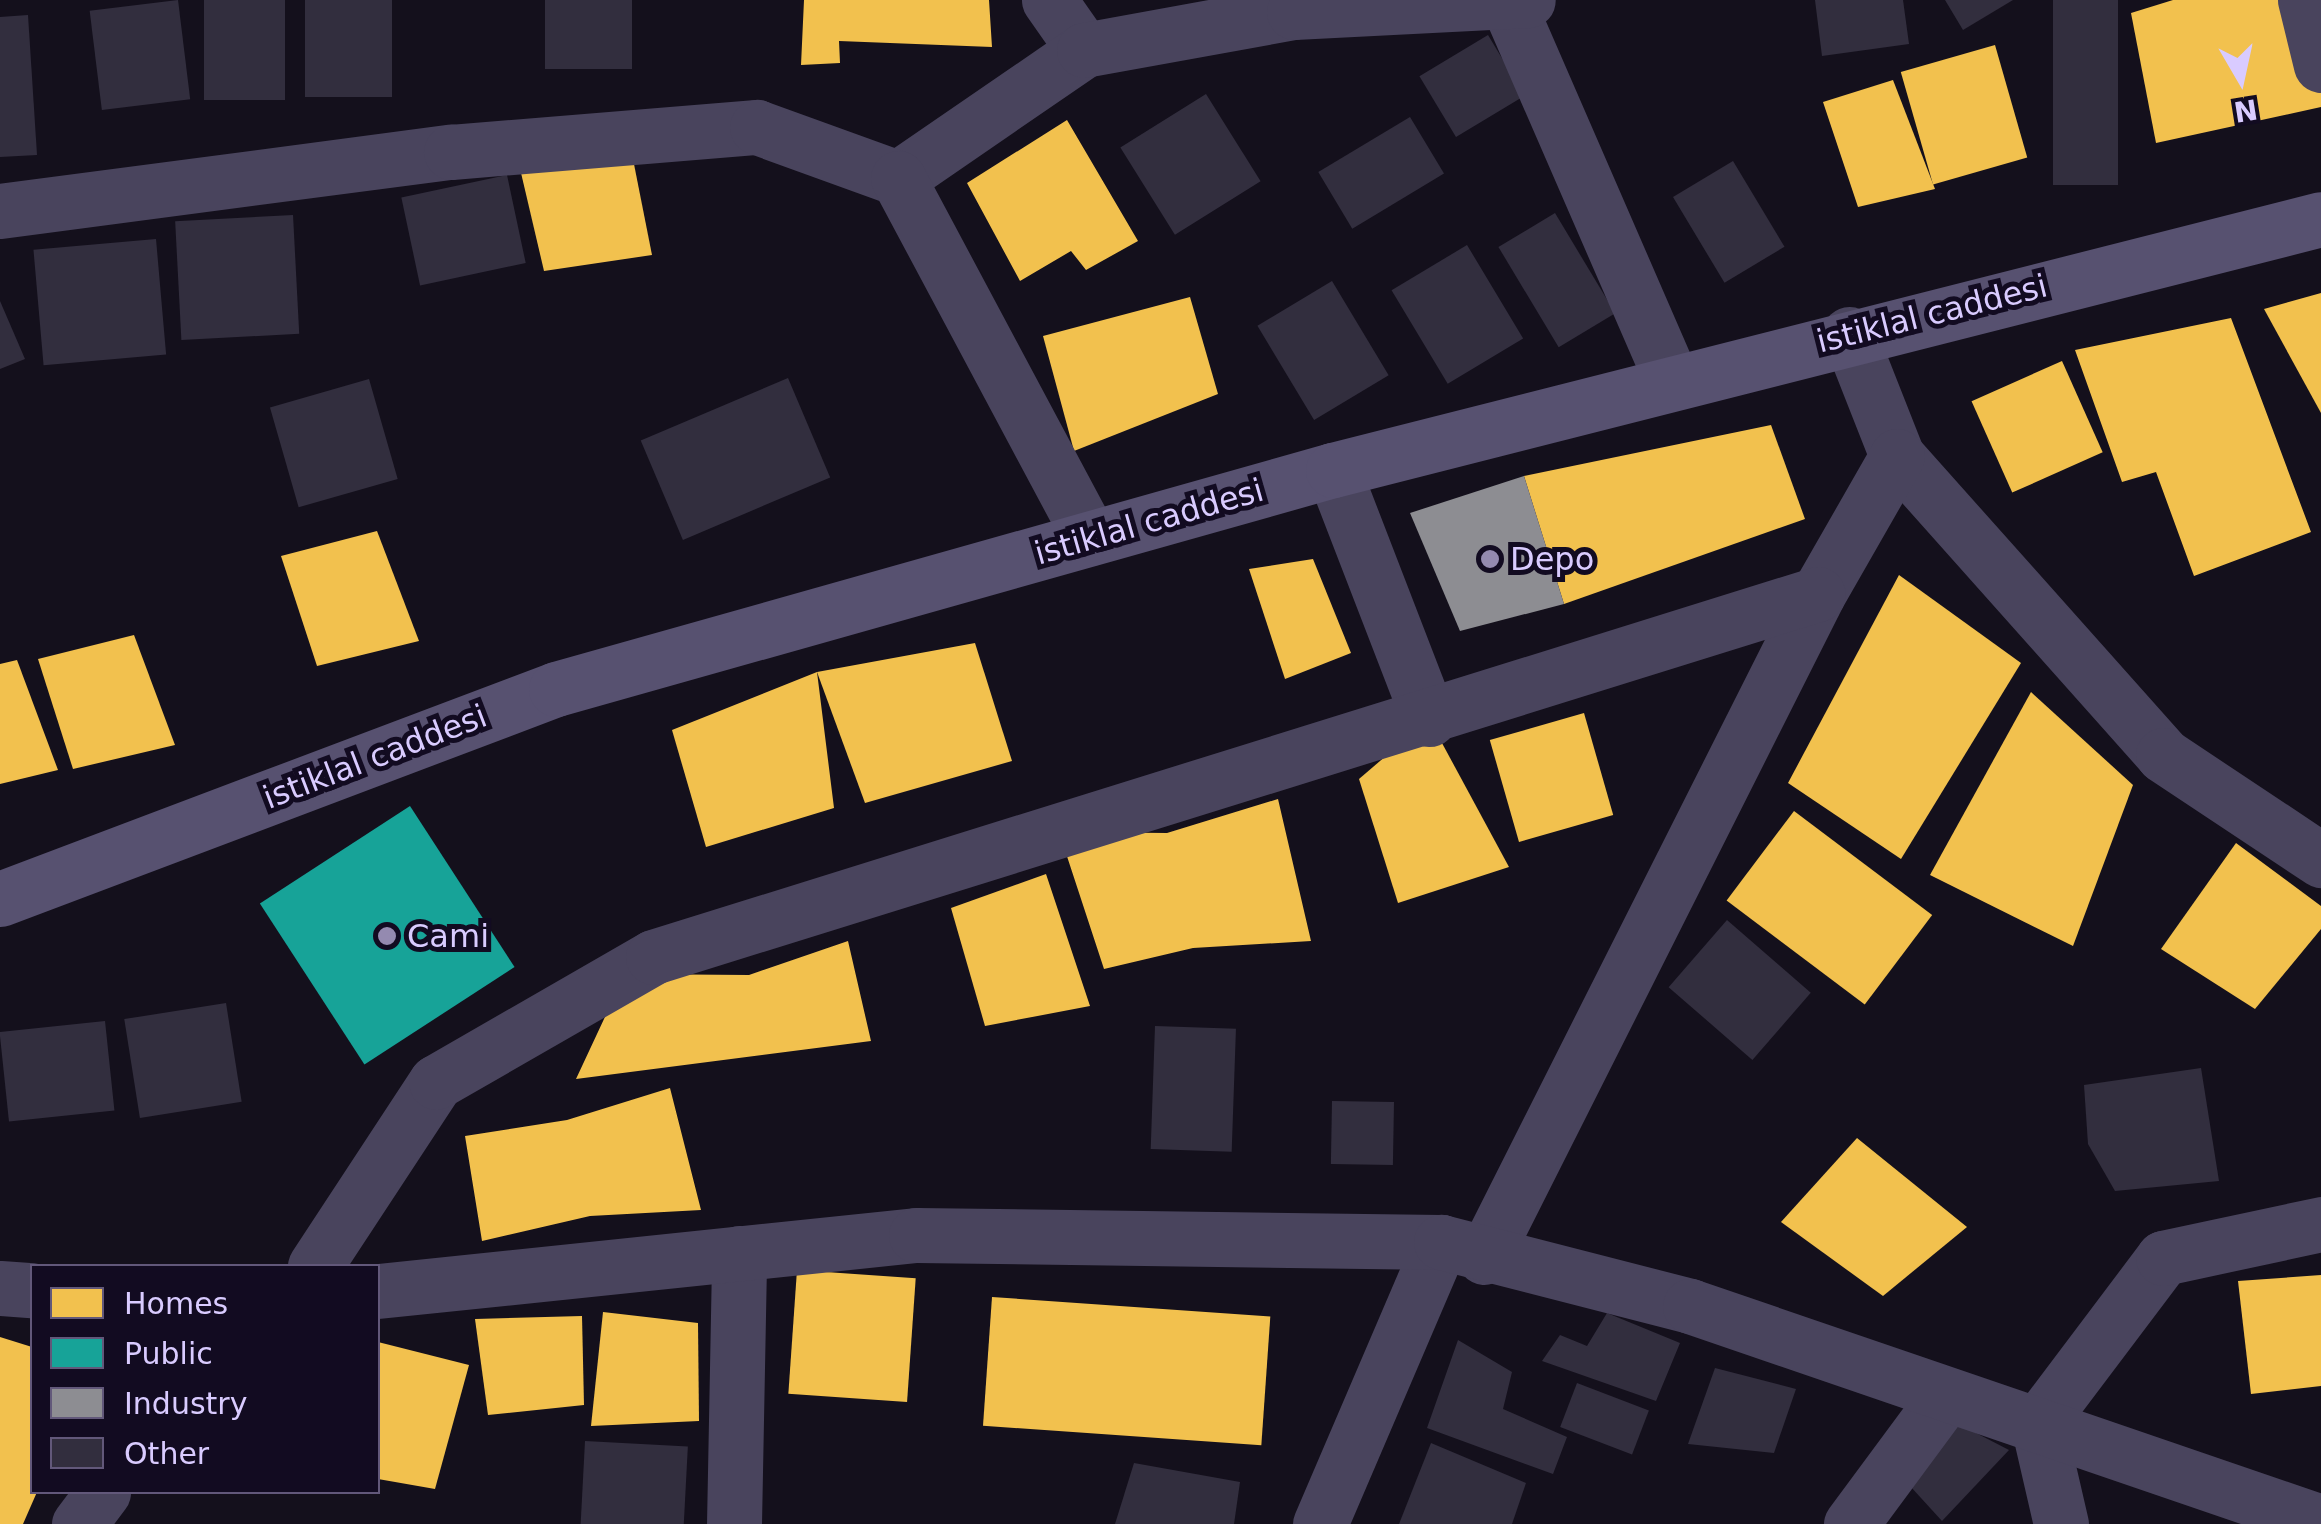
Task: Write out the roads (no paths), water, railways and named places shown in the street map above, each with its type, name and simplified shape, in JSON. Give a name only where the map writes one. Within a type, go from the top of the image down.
[{"type":"main road","name":"istiklal caddesi","points":[[0,899],[556,688],[1333,470],[1849,334],[2321,219]]},
{"type":"street","points":[[1049,0],[1084,50]]},
{"type":"street","points":[[2305,0],[2321,65]]},
{"type":"street","points":[[898,178],[1084,50],[1292,6],[1518,3],[1672,380]]},
{"type":"street","points":[[0,212],[451,152],[757,127],[898,178],[1090,538]]},
{"type":"street","points":[[1849,334],[1897,456],[2163,755],[2321,860]]},
{"type":"street","points":[[1320,1524],[1462,1250],[1897,456]]},
{"type":"street","points":[[1333,470],[1429,719]]},
{"type":"street","points":[[317,1264],[436,1082],[653,957],[1429,719],[1818,594]]},
{"type":"street","points":[[2061,1524],[2038,1424],[2163,1258],[2321,1224]]},
{"type":"street","points":[[380,1290],[916,1235],[1462,1250],[1690,1306],[2321,1522]]},
{"type":"street","points":[[734,1524],[740,1253]]},
{"type":"street","points":[[0,1288],[30,1290]]},
{"type":"street","points":[[1851,1524],[1945,1396]]},
{"type":"street","points":[[79,1524],[102,1494]]},
{"type":"place","name":"Depo","points":[[1490,559]]},
{"type":"place","name":"Cami","points":[[387,936]]}]
